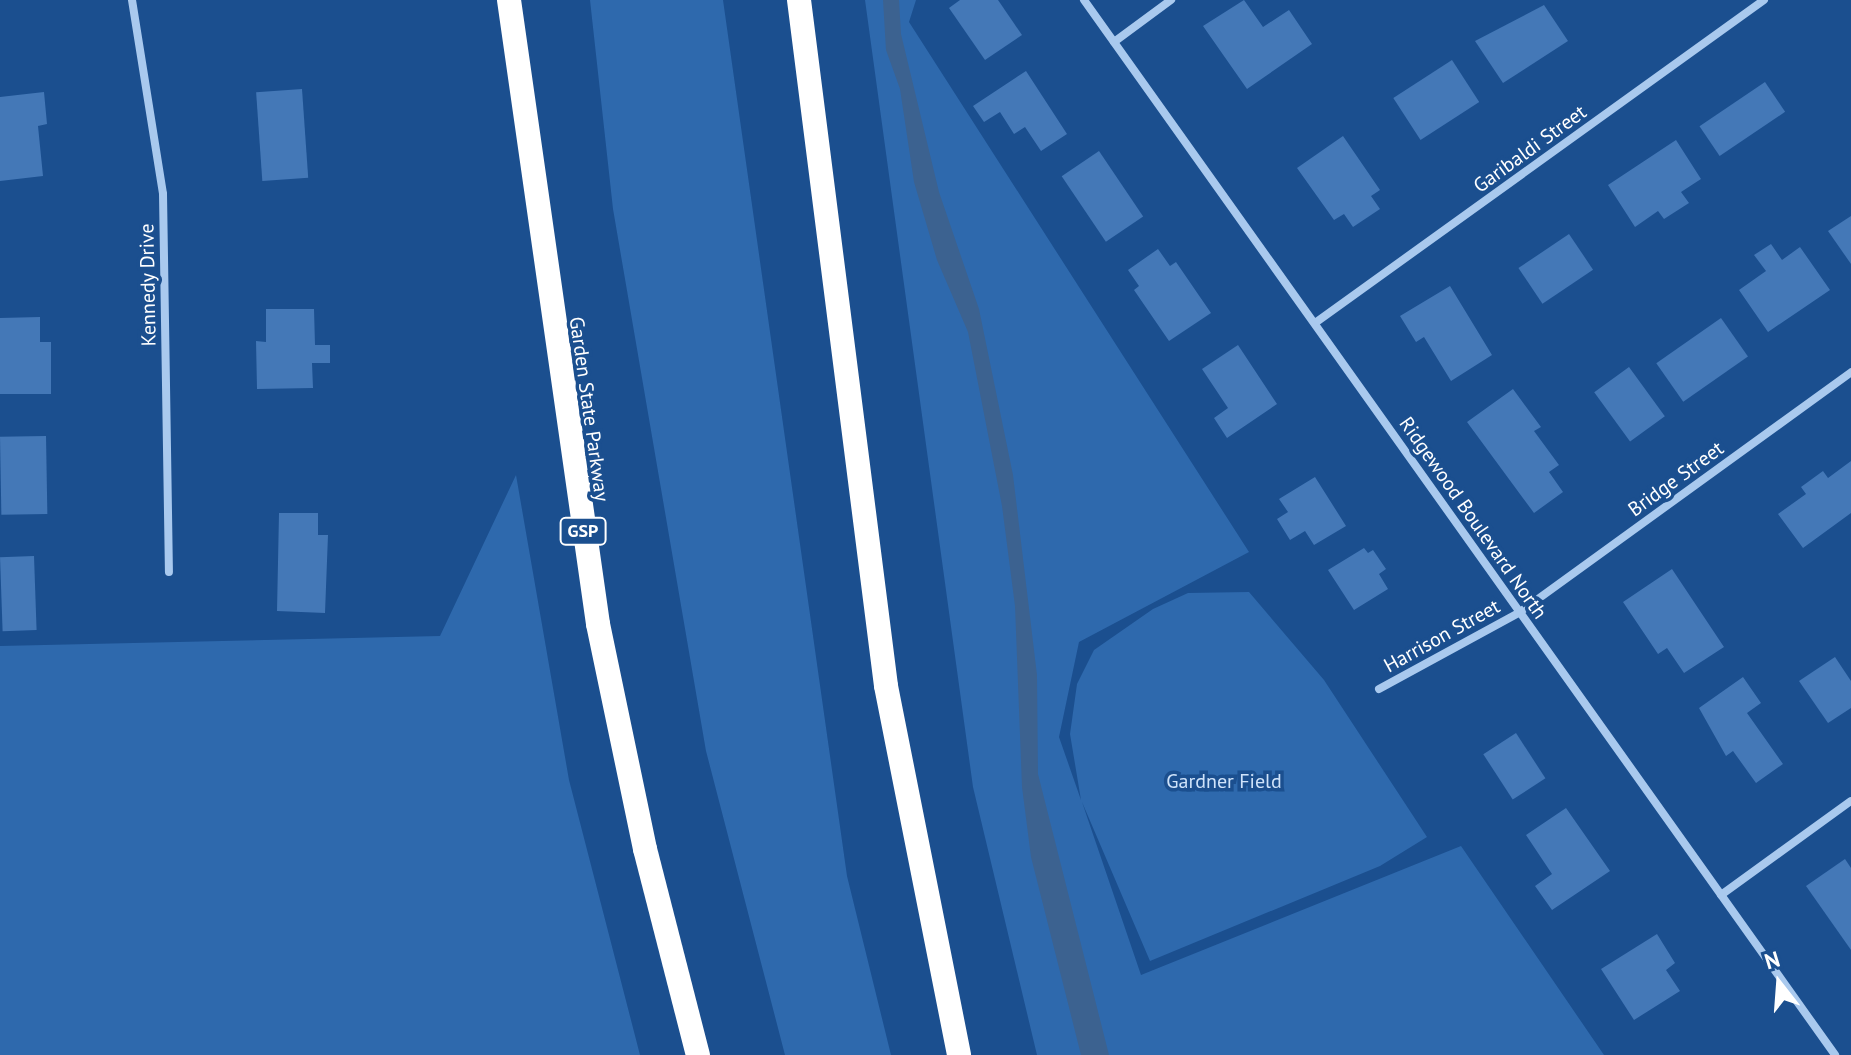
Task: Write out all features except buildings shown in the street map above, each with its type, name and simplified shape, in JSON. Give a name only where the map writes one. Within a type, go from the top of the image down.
[{"type":"highway","name":"Garden State Parkway","points":[[509,0],[598,624],[645,849],[698,1055]]},
{"type":"highway","points":[[799,0],[886,686],[959,1055]]},
{"type":"street","name":"Kennedy Drive","points":[[132,0],[163,194],[169,572]]},
{"type":"street","name":"Ridgewood Boulevard North","points":[[1084,0],[1835,1055]]},
{"type":"street","points":[[1114,42],[1171,0]]},
{"type":"street","name":"Garibaldi Street","points":[[1315,323],[1764,0]]},
{"type":"street","name":"Bridge Street","points":[[1520,612],[1851,372]]},
{"type":"street","name":"Harrison Street","points":[[1379,689],[1520,612]]},
{"type":"street","points":[[1721,895],[1851,801]]},
{"type":"green space","points":[[590,0],[723,0],[847,876],[891,1055],[785,1055],[706,751],[613,209]]},
{"type":"green space","name":"Gardner Field","points":[[865,0],[916,0],[909,22],[1249,552],[1079,642],[1059,737],[1081,800],[1070,734],[1077,684],[1094,650],[1153,609],[1188,593],[1249,592],[1324,680],[1427,837],[1380,866],[1150,961],[1082,802],[1141,975],[1461,846],[1604,1055],[1037,1055],[973,787]]},
{"type":"green space","points":[[516,475],[569,780],[640,1055],[0,1055],[0,646],[440,636]]},
{"type":"shaded area","points":[[883,0],[899,0],[901,34],[939,192],[979,309],[1013,475],[1037,675],[1038,774],[1109,1055],[1081,1055],[1031,857],[1022,787],[1015,606],[1002,506],[968,332],[937,260],[914,182],[900,89],[886,50]]}]
